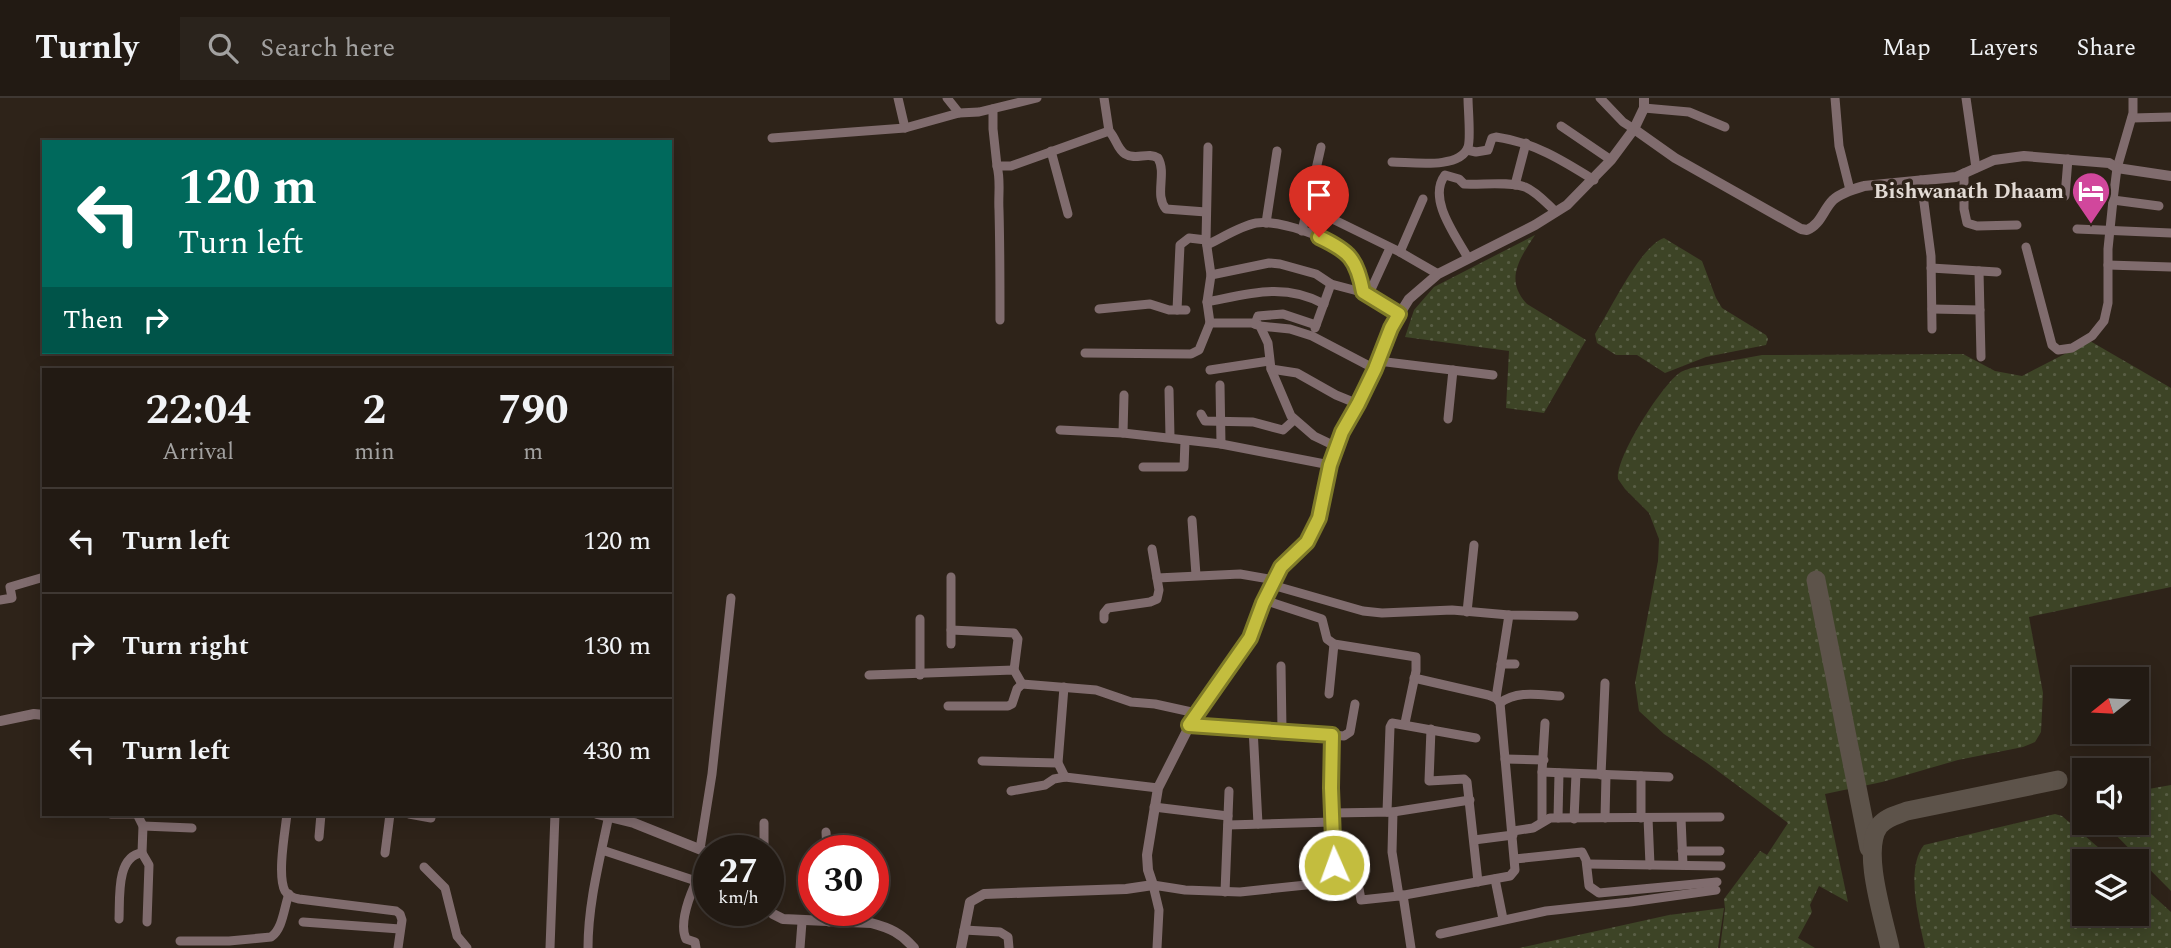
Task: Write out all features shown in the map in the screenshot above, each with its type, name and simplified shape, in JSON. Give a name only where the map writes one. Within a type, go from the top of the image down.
[{"type":"street","points":[[898,98],[905,128]]},
{"type":"street","points":[[947,98],[958,113]]},
{"type":"street","points":[[772,138],[905,128],[958,113],[993,109],[1037,98]]},
{"type":"street","points":[[1104,98],[1109,131],[1122,152],[1129,156],[1153,154],[1158,158],[1162,172],[1160,200],[1166,209],[1206,212]]},
{"type":"street","points":[[1392,162],[1438,163],[1460,156],[1469,144],[1468,98]]},
{"type":"street","points":[[1600,98],[1623,122],[1675,158],[1807,230],[1814,227],[1833,200],[1850,190],[1864,186],[1956,177],[1994,160],[2024,156],[2068,159],[2109,163],[2117,168],[2171,176]]},
{"type":"street","points":[[1835,98],[1839,146],[1850,190]]},
{"type":"street","points":[[1966,98],[1976,169]]},
{"type":"street","points":[[2026,247],[2052,345],[2058,350],[2072,348],[2092,336],[2104,321],[2108,303],[2108,265],[2117,168],[2132,118],[2133,98]]},
{"type":"street","points":[[1157,948],[1159,910],[1147,855],[1158,788],[1196,713],[1250,638],[1264,600],[1281,567],[1307,542],[1319,518],[1330,465],[1342,432],[1377,365],[1391,328],[1409,299],[1438,274],[1567,205],[1594,180],[1634,130],[1644,103],[1689,112],[1725,127]]},
{"type":"street","points":[[993,109],[1000,180],[999,320]]},
{"type":"street","points":[[2132,118],[2171,117]]},
{"type":"street","points":[[1561,126],[1611,160]]},
{"type":"street","points":[[997,166],[1011,166],[1109,131]]},
{"type":"street","points":[[1467,150],[1488,150],[1492,138],[1496,137],[1526,143],[1548,152],[1594,180]]},
{"type":"street","points":[[1515,185],[1526,143]]},
{"type":"street","points":[[1085,353],[1191,354],[1199,350],[1210,323],[1207,302],[1211,275],[1206,212],[1208,147]]},
{"type":"street","points":[[1302,232],[1321,148]]},
{"type":"street","points":[[1051,151],[1068,214]]},
{"type":"street","points":[[1266,223],[1277,151]]},
{"type":"street","points":[[2065,196],[2068,159]]},
{"type":"street","points":[[1964,173],[1964,209],[1967,223],[1977,226],[2017,225]]},
{"type":"street","points":[[1468,258],[1443,211],[1440,198],[1442,178],[1445,175],[1459,179],[1464,184],[1525,187],[1556,212]]},
{"type":"street","points":[[1921,180],[1931,268],[1932,329]]},
{"type":"street","points":[[1400,252],[1423,199]]},
{"type":"street","points":[[2113,200],[2159,206]]},
{"type":"street","points":[[1308,207],[1400,252],[1438,274]]},
{"type":"street","points":[[1099,309],[1150,304],[1181,310],[1180,245],[1189,238],[1207,242],[1250,225],[1266,223],[1302,232],[1342,248],[1357,265],[1366,293]]},
{"type":"street","points":[[2077,229],[2171,233]]},
{"type":"street","points":[[1366,293],[1390,248]]},
{"type":"street","points":[[1211,275],[1269,262],[1315,274],[1329,280],[1331,284],[1366,293],[1399,314]]},
{"type":"street","points":[[2108,265],[2171,267]]},
{"type":"street","points":[[1931,268],[1997,272]]},
{"type":"street","points":[[1979,271],[1981,358]]},
{"type":"street","points":[[1312,336],[1331,284]]},
{"type":"street","points":[[1207,302],[1277,290],[1306,295],[1324,304]]},
{"type":"street","points":[[1932,309],[1980,310]]},
{"type":"street","points":[[1316,325],[1277,314],[1258,316],[1257,325],[1268,343],[1270,365],[1294,420],[1314,436],[1337,447]]},
{"type":"street","points":[[1210,323],[1290,329],[1377,365],[1493,375]]},
{"type":"street","points":[[1210,369],[1270,365],[1297,373],[1358,404]]},
{"type":"street","points":[[1448,419],[1452,370]]},
{"type":"street","points":[[1220,385],[1221,444]]},
{"type":"street","points":[[1169,390],[1170,437]]},
{"type":"street","points":[[1123,433],[1124,396]]},
{"type":"street","points":[[1201,414],[1205,421],[1253,422],[1283,430],[1294,420]]},
{"type":"street","points":[[1060,430],[1170,437],[1330,465]]},
{"type":"street","points":[[1143,467],[1184,467],[1185,441]]},
{"type":"street","points":[[1192,520],[1196,575]]},
{"type":"street","points":[[1467,612],[1474,545]]},
{"type":"street","points":[[1104,619],[1108,608],[1155,601],[1158,596],[1157,578],[1152,549]]},
{"type":"street","points":[[1157,578],[1240,574],[1267,577],[1273,583],[1363,611],[1382,613],[1467,612],[1574,616]]},
{"type":"street","points":[[951,577],[951,643]]},
{"type":"street","points":[[0,600],[12,598],[10,587],[42,578]]},
{"type":"street","points":[[707,835],[731,598]]},
{"type":"street","points":[[1264,600],[1322,620],[1327,639],[1334,644],[1414,656],[1417,664],[1405,723]]},
{"type":"street","points":[[961,948],[970,902],[984,894],[1153,886],[1225,892],[1335,882],[1357,877],[1361,900],[1513,875],[1513,833],[1498,701],[1509,615]]},
{"type":"street","points":[[920,618],[920,675]]},
{"type":"street","points":[[951,631],[1014,633],[1018,639],[1014,670],[1022,684]]},
{"type":"street","points":[[1329,694],[1334,644]]},
{"type":"street","points":[[1501,664],[1515,664]]},
{"type":"street","points":[[1281,666],[1282,730]]},
{"type":"street","points":[[869,675],[1014,670]]},
{"type":"street","points":[[1414,678],[1498,701],[1521,694],[1560,696]]},
{"type":"street","points":[[1605,683],[1605,818]]},
{"type":"street","points":[[948,706],[1008,706],[1012,704],[1017,689],[1022,684],[1096,690],[1131,702],[1196,713]]},
{"type":"street","points":[[1063,687],[1058,763],[1065,778]]},
{"type":"street","points":[[1189,725],[1344,736],[1350,732],[1355,704]]},
{"type":"street","points":[[0,721],[42,715]]},
{"type":"street","points":[[1411,948],[1392,852],[1390,727],[1395,722],[1405,723],[1476,738]]},
{"type":"street","points":[[1542,822],[1545,723]]},
{"type":"street","points":[[1253,728],[1258,824]]},
{"type":"street","points":[[1431,729],[1429,781],[1465,779],[1478,882]]},
{"type":"street","points":[[1332,735],[1335,882]]},
{"type":"street","points":[[1505,759],[1544,760]]},
{"type":"street","points":[[982,761],[1058,763]]},
{"type":"street","points":[[1542,772],[1669,778]]},
{"type":"street","points":[[1558,818],[1559,773]]},
{"type":"street","points":[[1574,819],[1576,774]]},
{"type":"street","points":[[1641,776],[1650,865]]},
{"type":"street","points":[[1011,791],[1036,787],[1059,778],[1158,788]]},
{"type":"street","points":[[1225,892],[1229,791]]},
{"type":"street","points":[[1154,807],[1258,824],[1390,812],[1469,800]]},
{"type":"street","points":[[138,816],[143,825],[142,853],[149,865],[147,922]]},
{"type":"street","points":[[287,816],[282,876],[284,889],[299,900],[396,911],[402,920],[398,948]]},
{"type":"street","points":[[319,837],[321,816]]},
{"type":"street","points":[[385,853],[390,816]]},
{"type":"street","points":[[420,816],[431,818]]},
{"type":"street","points":[[550,948],[555,816]]},
{"type":"street","points":[[588,948],[588,924],[609,816]]},
{"type":"street","points":[[1474,840],[1533,828],[1549,818],[1720,817]]},
{"type":"street","points":[[635,818],[693,846]]},
{"type":"street","points":[[1681,818],[1683,865]]},
{"type":"street","points":[[764,823],[764,835]]},
{"type":"street","points":[[143,825],[192,828]]},
{"type":"street","points":[[602,850],[693,880]]},
{"type":"street","points":[[1440,934],[1546,911],[1630,902],[1717,886],[1599,892],[1589,886],[1587,864],[1584,855],[1579,851],[1515,859]]},
{"type":"street","points":[[1682,852],[1720,851]]},
{"type":"street","points":[[119,919],[121,882],[126,861],[134,854],[142,853]]},
{"type":"street","points":[[1587,864],[1721,866]]},
{"type":"street","points":[[424,867],[445,888],[457,936],[467,948]]},
{"type":"street","points":[[1495,879],[1503,919]]},
{"type":"street","points":[[693,890],[683,915],[683,933],[686,939],[695,942],[696,948]]},
{"type":"street","points":[[180,941],[229,941],[276,934],[289,894]]},
{"type":"street","points":[[303,922],[400,929]]},
{"type":"street","points":[[800,948],[802,926]]},
{"type":"street","points":[[879,926],[903,935],[914,948]]},
{"type":"street","points":[[964,930],[1000,932],[1008,937],[1009,948]]},
{"type":"green space","points":[[1535,235],[1517,269],[1515,278],[1520,295],[1527,304],[1586,340],[1544,413],[1506,408],[1509,351],[1405,337],[1414,310],[1434,287]]},
{"type":"green space","points":[[1664,238],[1702,261],[1722,308],[1766,335],[1766,345],[1706,357],[1665,373],[1637,355],[1616,355],[1597,343],[1595,334],[1626,280],[1645,253]]},
{"type":"green space","points":[[2090,341],[2171,388],[2171,587],[2029,617],[2043,693],[2041,732],[2035,742],[1825,794],[1848,902],[1819,886],[1810,905],[1812,912],[1798,938],[1815,948],[1720,948],[1724,899],[1760,851],[1767,855],[1788,823],[1664,734],[1639,711],[1635,683],[1658,561],[1659,539],[1649,513],[1618,479],[1624,456],[1640,424],[1669,383],[1680,372],[1691,368],[1762,355],[1963,354],[1995,371],[2022,376]]},
{"type":"green space","points":[[2171,785],[2171,891],[2149,869],[2149,849],[2130,849],[2116,835],[2149,835],[2149,789]]},
{"type":"green space","points":[[2055,814],[2062,816],[2072,825],[2072,835],[2084,835],[2100,849],[2072,849],[2072,926],[2149,926],[2149,892],[2171,912],[2171,948],[1925,948],[1914,881],[1918,855],[1924,845]]},
{"type":"green space","points":[[1724,908],[1718,948],[1519,948],[1669,915]]},
{"type":"taxiway","points":[[1816,580],[1869,848]]},
{"type":"taxiway","points":[[1890,948],[1873,868],[1872,851],[1879,826],[1907,811],[2058,780]]},
{"type":"place","name":"Bishwanath Dhaam","points":[[2091,225]]},
{"type":"route","points":[[1319,237],[1342,248],[1350,256],[1357,265],[1363,292],[1399,314],[1375,369],[1342,432],[1330,465],[1319,518],[1307,542],[1281,567],[1250,638],[1189,725],[1332,735],[1334,865]]}]
